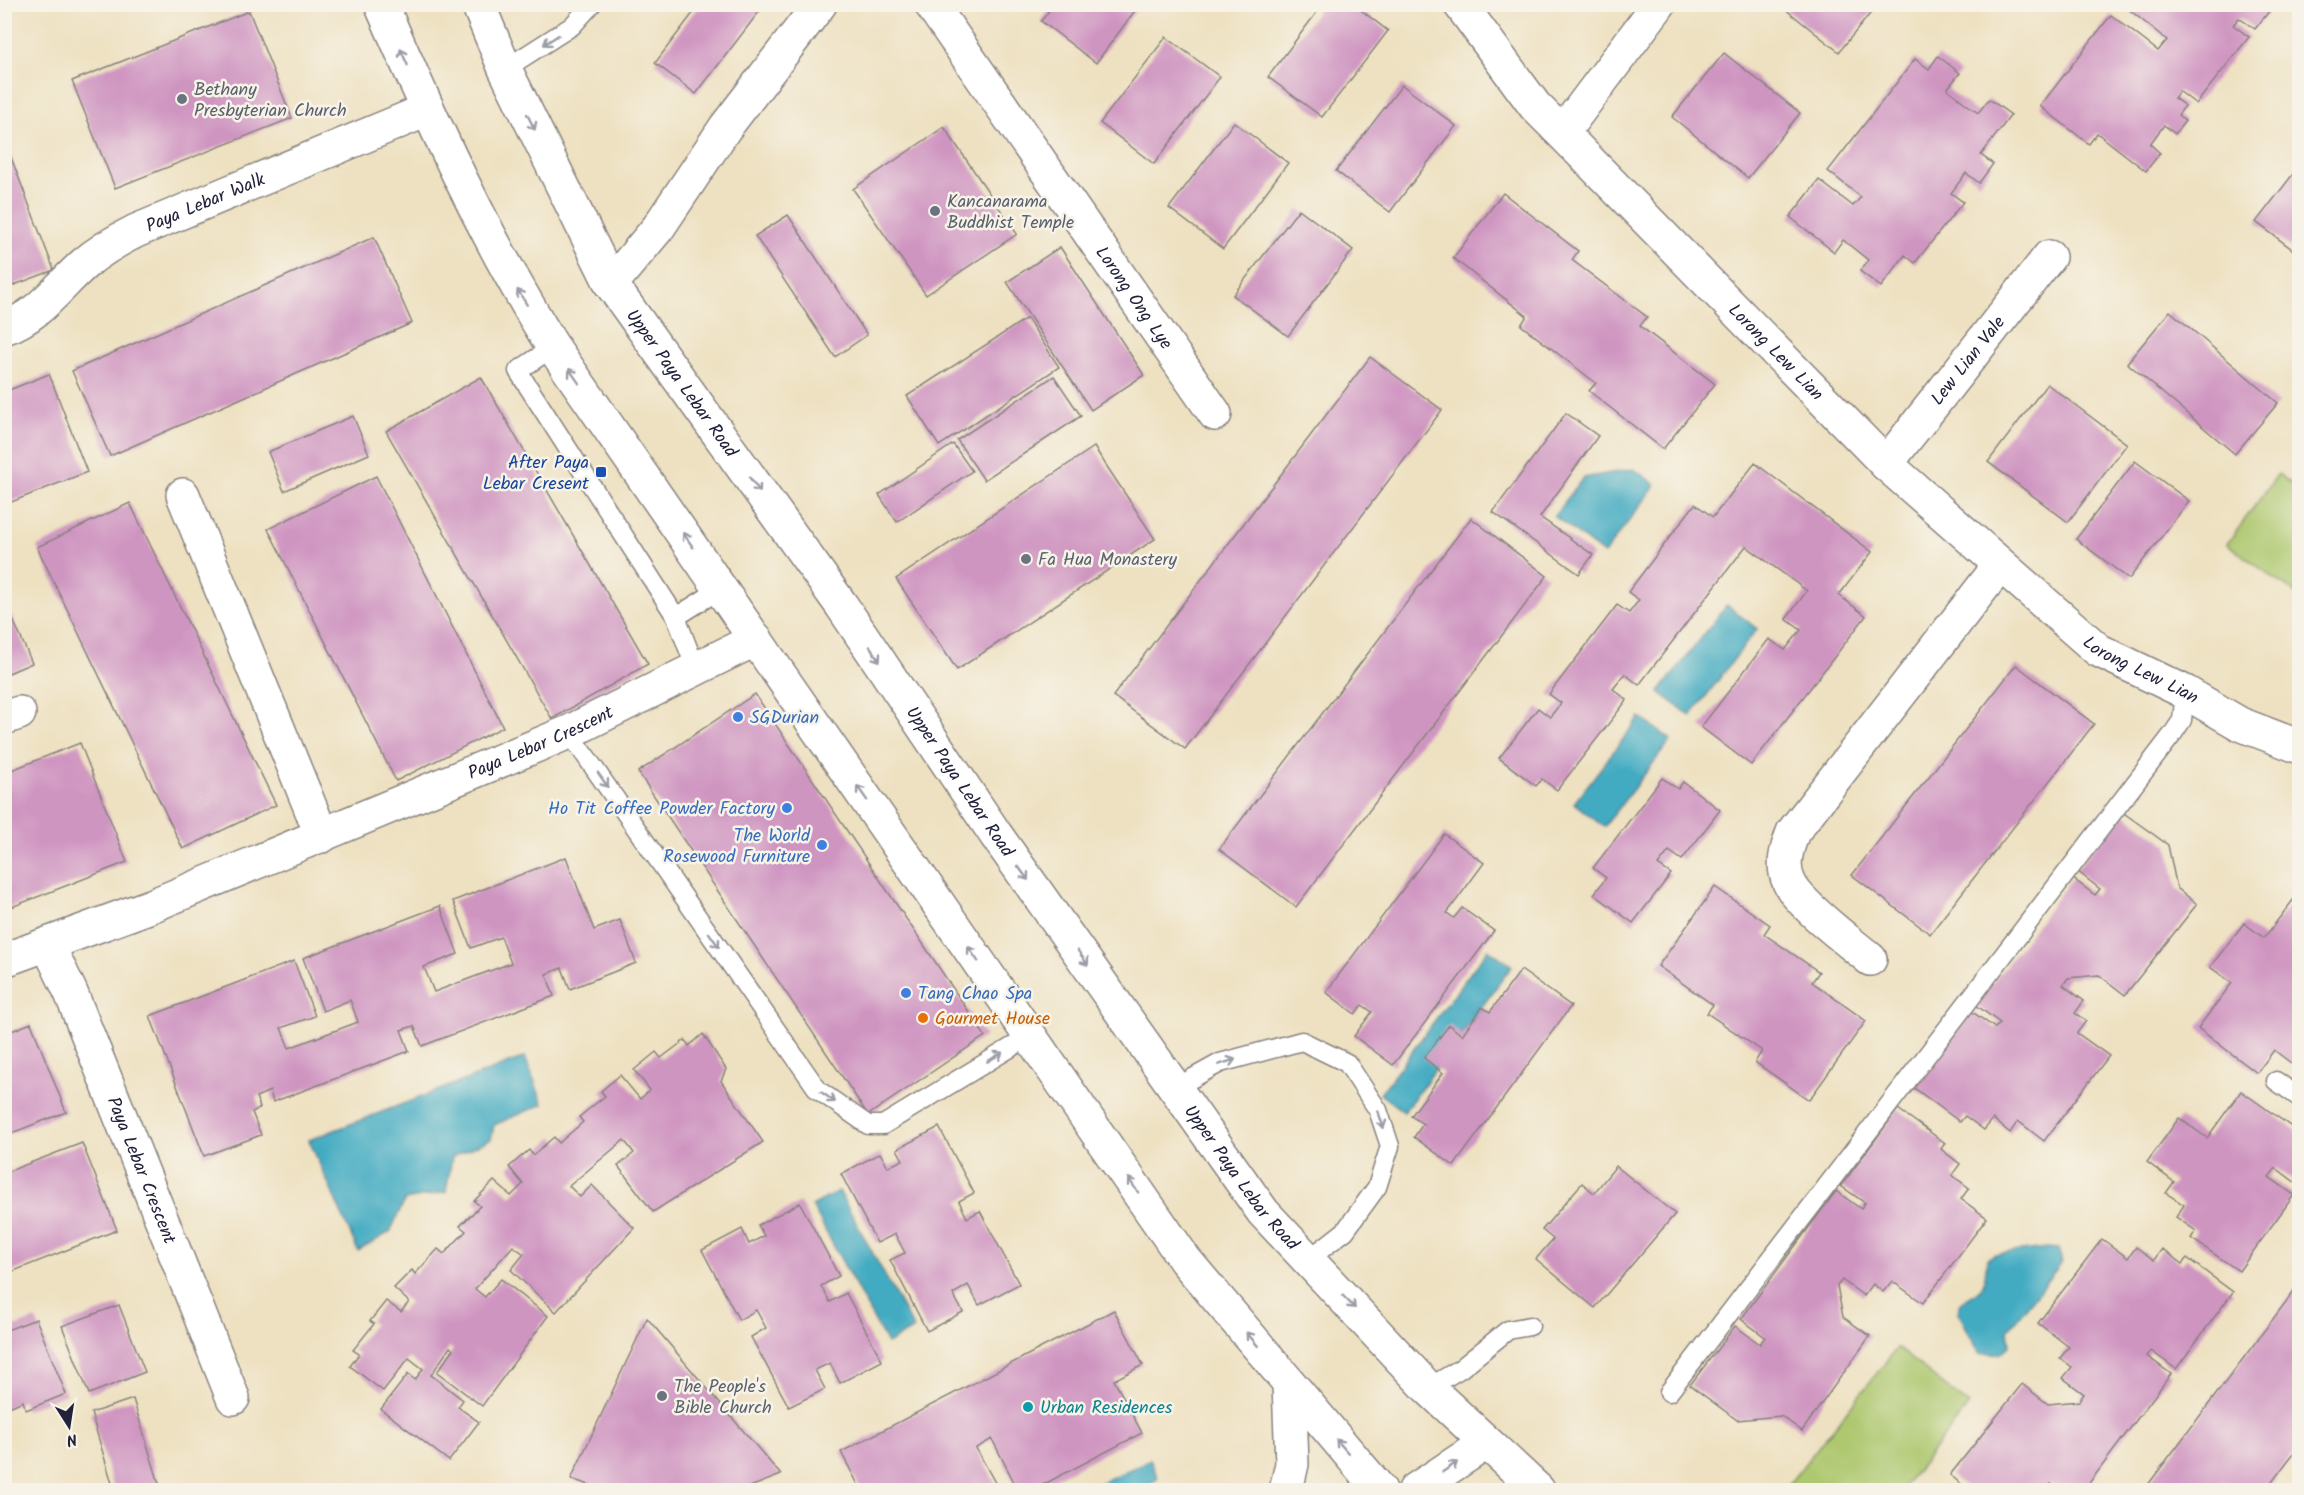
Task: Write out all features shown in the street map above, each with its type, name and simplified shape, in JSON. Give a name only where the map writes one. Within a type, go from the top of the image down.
[{"type":"street","points":[[381,4],[427,110],[514,285],[553,347],[1185,1260],[1380,1491]]},
{"type":"street","name":"Upper Paya Lebar Road","points":[[478,4],[505,69],[611,284],[842,606],[996,835],[1263,1212],[1428,1388],[1535,1490]]},
{"type":"street","points":[[611,284],[658,228],[725,128],[820,4]]},
{"type":"street","name":"Lorong Ong Lye","points":[[931,4],[1215,414]]},
{"type":"street","points":[[1460,4],[1536,106],[1558,130],[1572,120],[1659,4]]},
{"type":"street","name":"Paya Lebar Walk","points":[[4,328],[18,323],[43,305],[84,264],[128,235],[427,110]]},
{"type":"street","name":"Lorong Lew Lian","points":[[1558,130],[1886,464],[2098,650],[2185,692],[2240,724],[2300,747]]},
{"type":"street","name":"Lew Lian Vale","points":[[1886,464],[2049,257]]},
{"type":"street","points":[[183,495],[322,836]]},
{"type":"street","points":[[1870,959],[1810,907],[1789,883],[1785,857],[1793,832],[2000,565]]},
{"type":"street","name":"Paya Lebar Crescent","points":[[4,960],[48,945],[322,836],[569,732],[756,639]]},
{"type":"street","name":"Paya Lebar Crescent","points":[[48,945],[70,993],[233,1398]]},
{"type":"street","points":[[1286,1491],[1292,1464],[1289,1384]]},
{"type":"street","points":[[1415,1491],[1486,1443]]},
{"type":"lane","points":[[505,69],[572,26],[592,4]]},
{"type":"lane","points":[[553,347],[518,371],[676,617],[696,669]]},
{"type":"lane","points":[[676,617],[722,588]]},
{"type":"lane","points":[[1670,1392],[2172,735],[2182,720],[2185,692]]},
{"type":"lane","points":[[569,732],[818,1090],[868,1125],[883,1125],[1030,1036]]},
{"type":"lane","points":[[1175,1088],[1220,1063],[1302,1041],[1347,1064],[1378,1110],[1390,1146],[1377,1187],[1345,1231],[1309,1260]]},
{"type":"lane","points":[[2276,1080],[2300,1098]]},
{"type":"lane","points":[[1428,1388],[1460,1369],[1508,1330],[1530,1326]]},
{"type":"green space","points":[[2278,474],[2299,489],[2299,596],[2227,544]]},
{"type":"green space","points":[[1897,1348],[1969,1405],[1901,1490],[1784,1490]]},
{"type":"water","points":[[1634,469],[1656,485],[1604,554],[1554,516],[1583,478]]},
{"type":"water","points":[[1727,605],[1757,629],[1691,716],[1659,692]]},
{"type":"water","points":[[1640,717],[1671,740],[1604,827],[1574,803]]},
{"type":"water","points":[[1488,949],[1512,966],[1404,1112],[1380,1094]]},
{"type":"water","points":[[525,1057],[543,1104],[494,1125],[491,1139],[452,1157],[446,1192],[405,1200],[390,1232],[358,1251],[309,1140]]},
{"type":"water","points":[[839,1191],[914,1329],[887,1344],[812,1206]]},
{"type":"water","points":[[2058,1249],[2062,1262],[2008,1330],[2010,1345],[2001,1353],[1980,1354],[1958,1312],[1961,1303],[1983,1285],[1987,1259],[1995,1254]]},
{"type":"water","points":[[1150,1460],[1158,1478],[1143,1490],[1085,1490]]},
{"type":"building","points":[[700,4],[765,4],[696,94],[655,63]]},
{"type":"building","points":[[1054,4],[1140,4],[1096,63],[1041,21]]},
{"type":"building","points":[[1323,4],[1353,4],[1388,31],[1322,117],[1268,77]]},
{"type":"building","points":[[1779,4],[1878,4],[1839,52]]},
{"type":"building","points":[[2122,4],[2275,4],[2255,29],[2239,18],[2233,25],[2249,37],[2196,104],[2179,91],[2174,98],[2185,106],[2178,115],[2185,121],[2175,134],[2164,125],[2150,144],[2160,153],[2146,171],[2097,133],[2089,144],[2040,106],[2111,15],[2158,51],[2167,40]]},
{"type":"building","name":"Bethany Presbyterian Church","points":[[249,11],[292,118],[115,188],[72,81]]},
{"type":"building","points":[[1166,37],[1220,77],[1154,164],[1100,123]]},
{"type":"building","points":[[1724,53],[1800,113],[1748,178],[1672,117]]},
{"type":"building","points":[[1938,56],[1960,73],[1947,89],[1978,113],[1989,99],[2011,115],[1981,155],[1993,164],[1979,183],[1966,173],[1951,193],[1963,202],[1915,263],[1905,255],[1881,287],[1860,271],[1868,260],[1843,240],[1834,252],[1790,217],[1819,180],[1853,206],[1861,197],[1828,171],[1915,59],[1929,69]]},
{"type":"building","points":[[1402,85],[1456,126],[1390,212],[1336,171]]},
{"type":"building","points":[[1234,122],[1288,163],[1223,249],[1169,208]]},
{"type":"building","name":"Kancanarama Buddhist Temple","points":[[944,127],[1017,234],[926,295],[853,189]]},
{"type":"building","points":[[7,147],[54,270],[4,289],[4,148]]},
{"type":"building","points":[[2300,165],[2300,255],[2256,222]]},
{"type":"building","points":[[1503,193],[1578,251],[1572,260],[1647,317],[1640,326],[1715,384],[1663,449],[1589,391],[1596,383],[1521,325],[1527,316],[1453,258]]},
{"type":"building","points":[[1299,209],[1353,250],[1288,336],[1233,295]]},
{"type":"building","points":[[788,215],[867,335],[835,357],[755,236]]},
{"type":"building","points":[[374,237],[412,323],[110,456],[72,371]]},
{"type":"building","points":[[1060,247],[1144,375],[1091,410],[1007,282]]},
{"type":"building","points":[[2170,311],[2278,403],[2235,454],[2127,363]]},
{"type":"building","points":[[1027,318],[1059,367],[939,446],[907,396]]},
{"type":"building","points":[[1370,357],[1442,410],[1185,749],[1113,696]]},
{"type":"building","points":[[49,374],[87,472],[4,505],[4,392]]},
{"type":"building","points":[[1054,376],[1081,416],[984,480],[957,440]]},
{"type":"building","points":[[481,377],[648,664],[552,719],[386,431]]},
{"type":"building","points":[[2047,384],[2127,444],[2068,522],[1988,462]]},
{"type":"building","points":[[1566,413],[1598,436],[1540,517],[1593,555],[1579,574],[1493,512]]},
{"type":"building","points":[[353,416],[369,454],[284,491],[268,452]]},
{"type":"building","points":[[953,444],[972,471],[897,522],[879,495]]},
{"type":"building","name":"Fa Hua Monastery","points":[[1094,447],[1155,539],[957,670],[896,579]]},
{"type":"building","points":[[2135,461],[2189,501],[2129,579],[2076,539]]},
{"type":"building","points":[[1755,463],[1872,552],[1839,595],[1866,616],[1751,765],[1701,727],[1769,639],[1785,650],[1801,630],[1786,619],[1807,591],[1746,546],[1639,685],[1625,674],[1613,689],[1627,700],[1557,790],[1542,779],[1536,786],[1499,758],[1538,708],[1550,717],[1561,703],[1549,694],[1617,605],[1629,613],[1639,600],[1628,592],[1695,504],[1713,517]]},
{"type":"building","points":[[376,476],[503,727],[396,781],[268,529]]},
{"type":"building","points":[[130,503],[276,805],[183,849],[37,547]]},
{"type":"building","points":[[1471,518],[1547,576],[1296,907],[1219,849]]},
{"type":"building","points":[[4,599],[32,663],[4,675]]},
{"type":"building","points":[[2016,665],[2094,724],[1930,934],[1852,875]]},
{"type":"building","points":[[755,694],[985,1036],[868,1115],[638,772]]},
{"type":"building","points":[[80,743],[127,862],[4,910],[4,773]]},
{"type":"building","points":[[1662,778],[1678,789],[1683,782],[1720,810],[1682,860],[1669,851],[1658,865],[1671,874],[1633,923],[1594,894],[1606,878],[1593,868]]},
{"type":"building","points":[[2121,811],[2168,845],[2177,888],[2197,904],[2125,995],[2099,975],[2068,978],[2063,985],[2084,1001],[2075,1013],[2086,1021],[2077,1033],[2109,1056],[2044,1141],[2018,1121],[2010,1133],[1993,1119],[1984,1130],[1965,1116],[1960,1122],[1913,1087],[1971,1011],[1995,1028],[2000,1023],[1976,1005],[2072,878],[2095,895],[2100,889],[2076,870]]},
{"type":"building","points":[[1444,834],[1484,863],[1447,913],[1454,918],[1462,908],[1494,931],[1393,1065],[1354,1036],[1372,1012],[1362,1005],[1355,1014],[1326,992]]},
{"type":"building","points":[[566,857],[594,930],[620,920],[636,963],[570,989],[562,968],[546,974],[554,996],[422,1046],[414,1026],[401,1030],[409,1051],[273,1102],[270,1091],[256,1097],[260,1108],[252,1112],[261,1135],[204,1156],[150,1016],[294,961],[315,1016],[281,1028],[289,1048],[358,1022],[350,1000],[323,1011],[303,958],[440,906],[458,954],[424,967],[434,992],[511,963],[501,937],[471,948],[453,901]]},
{"type":"building","points":[[1715,887],[1770,925],[1764,934],[1819,972],[1812,982],[1866,1021],[1809,1100],[1755,1062],[1762,1051],[1707,1013],[1713,1005],[1658,966]]},
{"type":"building","points":[[2300,891],[2300,1070],[2274,1050],[2257,1073],[2198,1028],[2232,983],[2210,967],[2244,923],[2264,938]]},
{"type":"building","points":[[1521,970],[1571,1006],[1454,1166],[1414,1137],[1423,1124],[1411,1116],[1443,1073],[1424,1058],[1449,1025],[1462,1035],[1482,1007],[1490,1012]]},
{"type":"building","points":[[31,1023],[66,1112],[4,1136],[4,1034]]},
{"type":"building","points":[[703,1034],[726,1069],[721,1081],[763,1142],[653,1212],[618,1166],[634,1153],[624,1140],[569,1186],[580,1197],[592,1185],[634,1228],[556,1312],[511,1270],[524,1254],[513,1246],[475,1289],[485,1297],[501,1279],[548,1316],[482,1406],[437,1372],[453,1350],[450,1347],[431,1375],[463,1400],[458,1407],[479,1422],[449,1461],[381,1409],[408,1374],[415,1380],[423,1369],[409,1358],[383,1391],[350,1366],[359,1354],[353,1350],[374,1324],[370,1321],[386,1301],[401,1312],[409,1302],[394,1288],[412,1270],[415,1274],[438,1249],[444,1254],[466,1231],[460,1226],[480,1206],[474,1201],[494,1181],[511,1196],[523,1184],[509,1167],[529,1150],[533,1155],[554,1137],[559,1143],[583,1122],[579,1117],[605,1096],[601,1091],[620,1075],[640,1099],[650,1090],[634,1070],[656,1052],[661,1058],[685,1040],[689,1046]]},
{"type":"building","points":[[2241,1091],[2300,1133],[2300,1186],[2276,1168],[2269,1177],[2294,1195],[2239,1271],[2191,1238],[2196,1231],[2176,1217],[2184,1205],[2166,1193],[2174,1182],[2147,1162],[2179,1118],[2207,1138]]},
{"type":"building","points":[[1898,1109],[1945,1143],[1941,1149],[1960,1164],[1952,1175],[1969,1188],[1961,1199],[1987,1218],[1923,1303],[1892,1281],[1883,1292],[1873,1284],[1864,1296],[1842,1280],[1837,1286],[1843,1317],[1870,1336],[1802,1431],[1781,1416],[1737,1420],[1690,1385],[1735,1326],[1760,1344],[1765,1337],[1741,1319],[1836,1191],[1861,1209],[1865,1203],[1841,1186]]},
{"type":"building","points":[[939,1127],[974,1193],[959,1201],[967,1218],[980,1211],[1019,1284],[979,1305],[968,1285],[953,1294],[963,1312],[927,1331],[890,1260],[905,1253],[895,1234],[877,1243],[841,1174],[880,1153],[888,1167],[903,1160],[897,1149]]},
{"type":"building","points":[[82,1143],[117,1230],[4,1275],[4,1173]]},
{"type":"building","points":[[1616,1166],[1675,1214],[1595,1308],[1536,1259],[1553,1239],[1542,1230],[1582,1183],[1594,1193]]},
{"type":"building","points":[[800,1203],[839,1276],[821,1286],[830,1302],[846,1293],[882,1361],[840,1383],[830,1363],[815,1370],[825,1389],[789,1407],[751,1337],[766,1328],[756,1310],[739,1320],[702,1250],[742,1229],[749,1244],[764,1236],[758,1225]]},
{"type":"building","points":[[2102,1239],[2128,1258],[2136,1247],[2154,1260],[2162,1249],[2182,1264],[2187,1258],[2233,1292],[2176,1369],[2151,1351],[2147,1356],[2171,1374],[2084,1490],[2060,1490],[2051,1484],[2046,1490],[1969,1490],[1950,1475],[2022,1384],[2048,1404],[2079,1401],[2084,1394],[2063,1378],[2072,1367],[2060,1358],[2069,1347],[2038,1323]]},
{"type":"building","points":[[2300,1283],[2300,1445],[2266,1490],[2144,1490]]},
{"type":"building","points":[[119,1305],[145,1372],[89,1394],[62,1326]]},
{"type":"building","name":"Urban Residences","points":[[1114,1310],[1143,1365],[1114,1380],[1142,1433],[1033,1490],[1018,1490],[992,1439],[976,1448],[999,1490],[861,1490],[841,1452]]},
{"type":"building","name":"The People's Bible Church","points":[[647,1318],[781,1475],[742,1490],[605,1490],[571,1479]]},
{"type":"building","points":[[36,1319],[66,1394],[26,1410],[23,1401],[4,1409],[4,1331]]},
{"type":"building","points":[[133,1399],[161,1490],[114,1490],[91,1413]]},
{"type":"place","name":"Bethany Presbyterian Church","points":[[182,99]]},
{"type":"place","name":"Kancanarama Buddhist Temple","points":[[935,211]]},
{"type":"place","name":"After Paya Lebar Cresent","points":[[601,472]]},
{"type":"place","name":"Fa Hua Monastery","points":[[1026,559]]},
{"type":"place","name":"SGDurian","points":[[738,717]]},
{"type":"place","name":"Ho Tit Coffee Powder Factory","points":[[787,808]]},
{"type":"place","name":"The World Rosewood Furniture","points":[[822,845]]},
{"type":"place","name":"Tang Chao Spa","points":[[906,993]]},
{"type":"place","name":"Gourmet House","points":[[923,1018]]},
{"type":"place","name":"The People's Bible Church","points":[[662,1396]]},
{"type":"place","name":"Urban Residences","points":[[1028,1407]]}]
